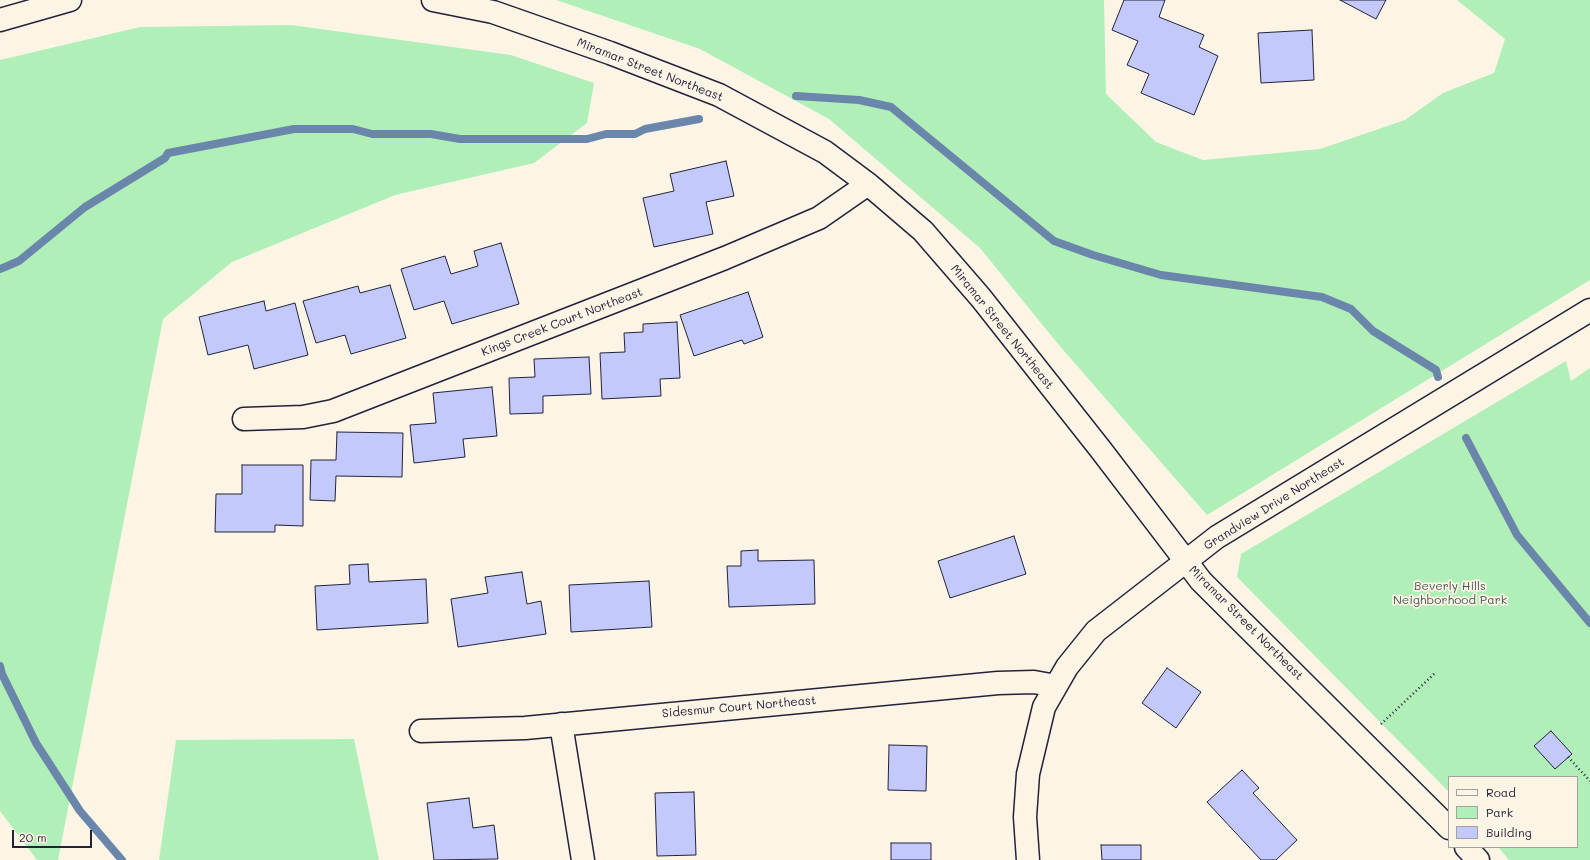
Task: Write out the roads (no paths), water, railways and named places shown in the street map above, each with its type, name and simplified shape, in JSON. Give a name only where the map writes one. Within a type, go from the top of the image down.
[{"type":"street","points":[[0,20],[70,0]]},
{"type":"street","name":"Miramar Street Northeast","points":[[433,0],[493,12],[610,52],[719,95],[825,152],[868,184],[923,232],[981,298],[1101,450],[1201,581],[1448,827]]},
{"type":"street","name":"Kings Creek Court Northeast","points":[[244,419],[303,417],[333,411],[725,258],[819,218],[868,184]]},
{"type":"street","name":"Grandview Drive Northeast","points":[[1028,860],[1024,817],[1028,774],[1044,707],[1067,667],[1096,632],[1217,537],[1590,310]]},
{"type":"street","name":"Sidesmur Court Northeast","points":[[421,731],[525,728],[998,683],[1034,682],[1056,686]]},
{"type":"street","points":[[561,724],[583,860]]},
{"type":"street","points":[[1467,848],[1478,860]]},
{"type":"waterway","points":[[796,96],[859,100],[891,107],[1054,241],[1093,255],[1161,275],[1322,297],[1351,309],[1373,331],[1436,370],[1438,377]]},
{"type":"waterway","points":[[0,269],[19,261],[85,207],[165,158],[168,153],[294,129],[353,129],[372,134],[431,134],[460,139],[587,139],[606,134],[635,134],[645,129],[699,119]]},
{"type":"waterway","points":[[1466,438],[1517,535],[1590,623]]},
{"type":"waterway","points":[[0,666],[2,674],[36,743],[80,811],[122,860]]},
{"type":"park label","name":"Beverly Hills Neighborhood Park","points":[[1450,593]]}]
